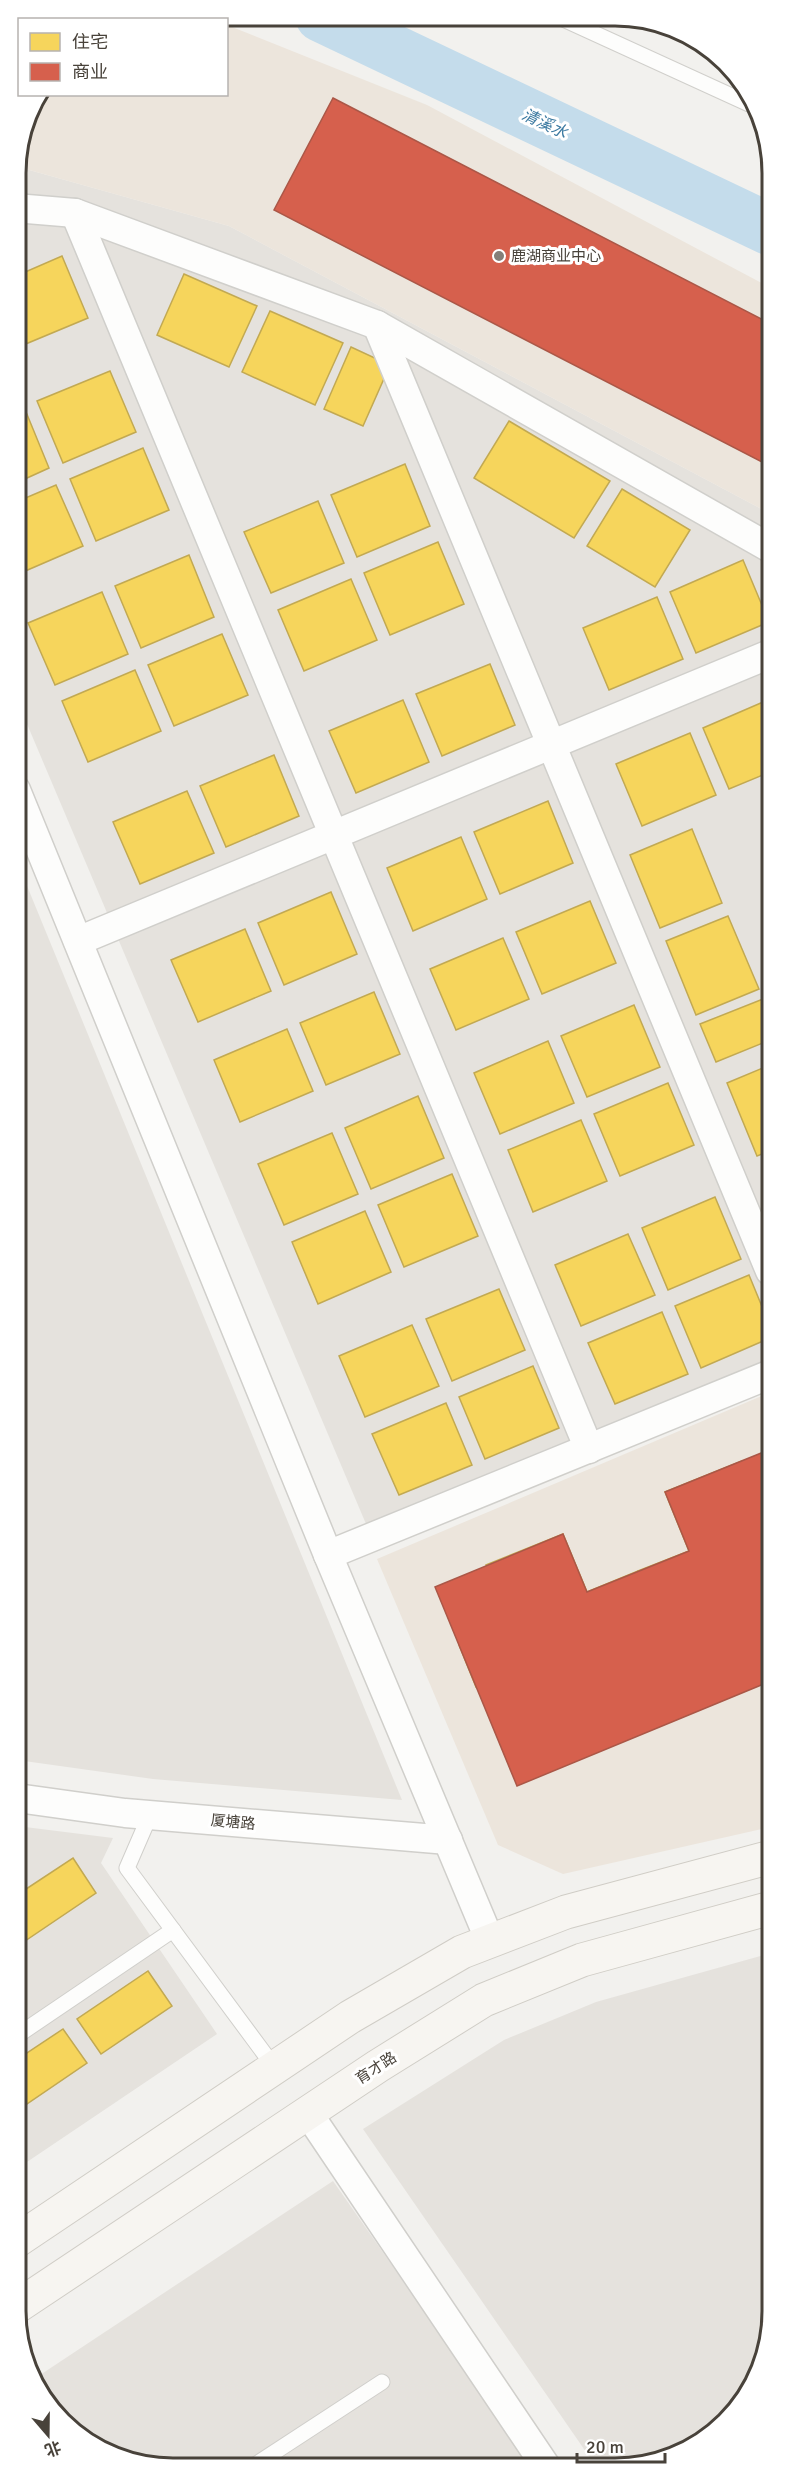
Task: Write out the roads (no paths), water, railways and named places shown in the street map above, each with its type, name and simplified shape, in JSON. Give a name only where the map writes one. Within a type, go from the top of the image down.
[{"type":"main road","points":[[26,2235],[350,2018],[462,1952],[566,1911],[761,1860]]},
{"type":"main road","name":"育才路","points":[[26,2301],[308,2113],[484,2000],[582,1960],[761,1911]]},
{"type":"street","points":[[26,209],[75,213],[377,325],[762,543]]},
{"type":"street","points":[[75,213],[589,1449]]},
{"type":"street","points":[[377,325],[761,1250]]},
{"type":"street","points":[[78,941],[762,657]]},
{"type":"street","points":[[26,814],[328,1555],[490,1941]]},
{"type":"street","points":[[328,1555],[761,1378]]},
{"type":"street","name":"厦塘路","points":[[26,1799],[150,1815],[448,1840]]},
{"type":"street","points":[[308,2113],[540,2457]]},
{"type":"lane","points":[[578,26],[743,101]]},
{"type":"lane","points":[[150,1815],[127,1868],[274,2068]]},
{"type":"lane","points":[[26,2030],[173,1930]]},
{"type":"lane","points":[[267,2457],[381,2382]]},
{"type":"waterway","name":"清溪水","points":[[342,26],[762,226]]},
{"type":"place","name":"鹿湖商业中心","points":[[499,256]]}]
